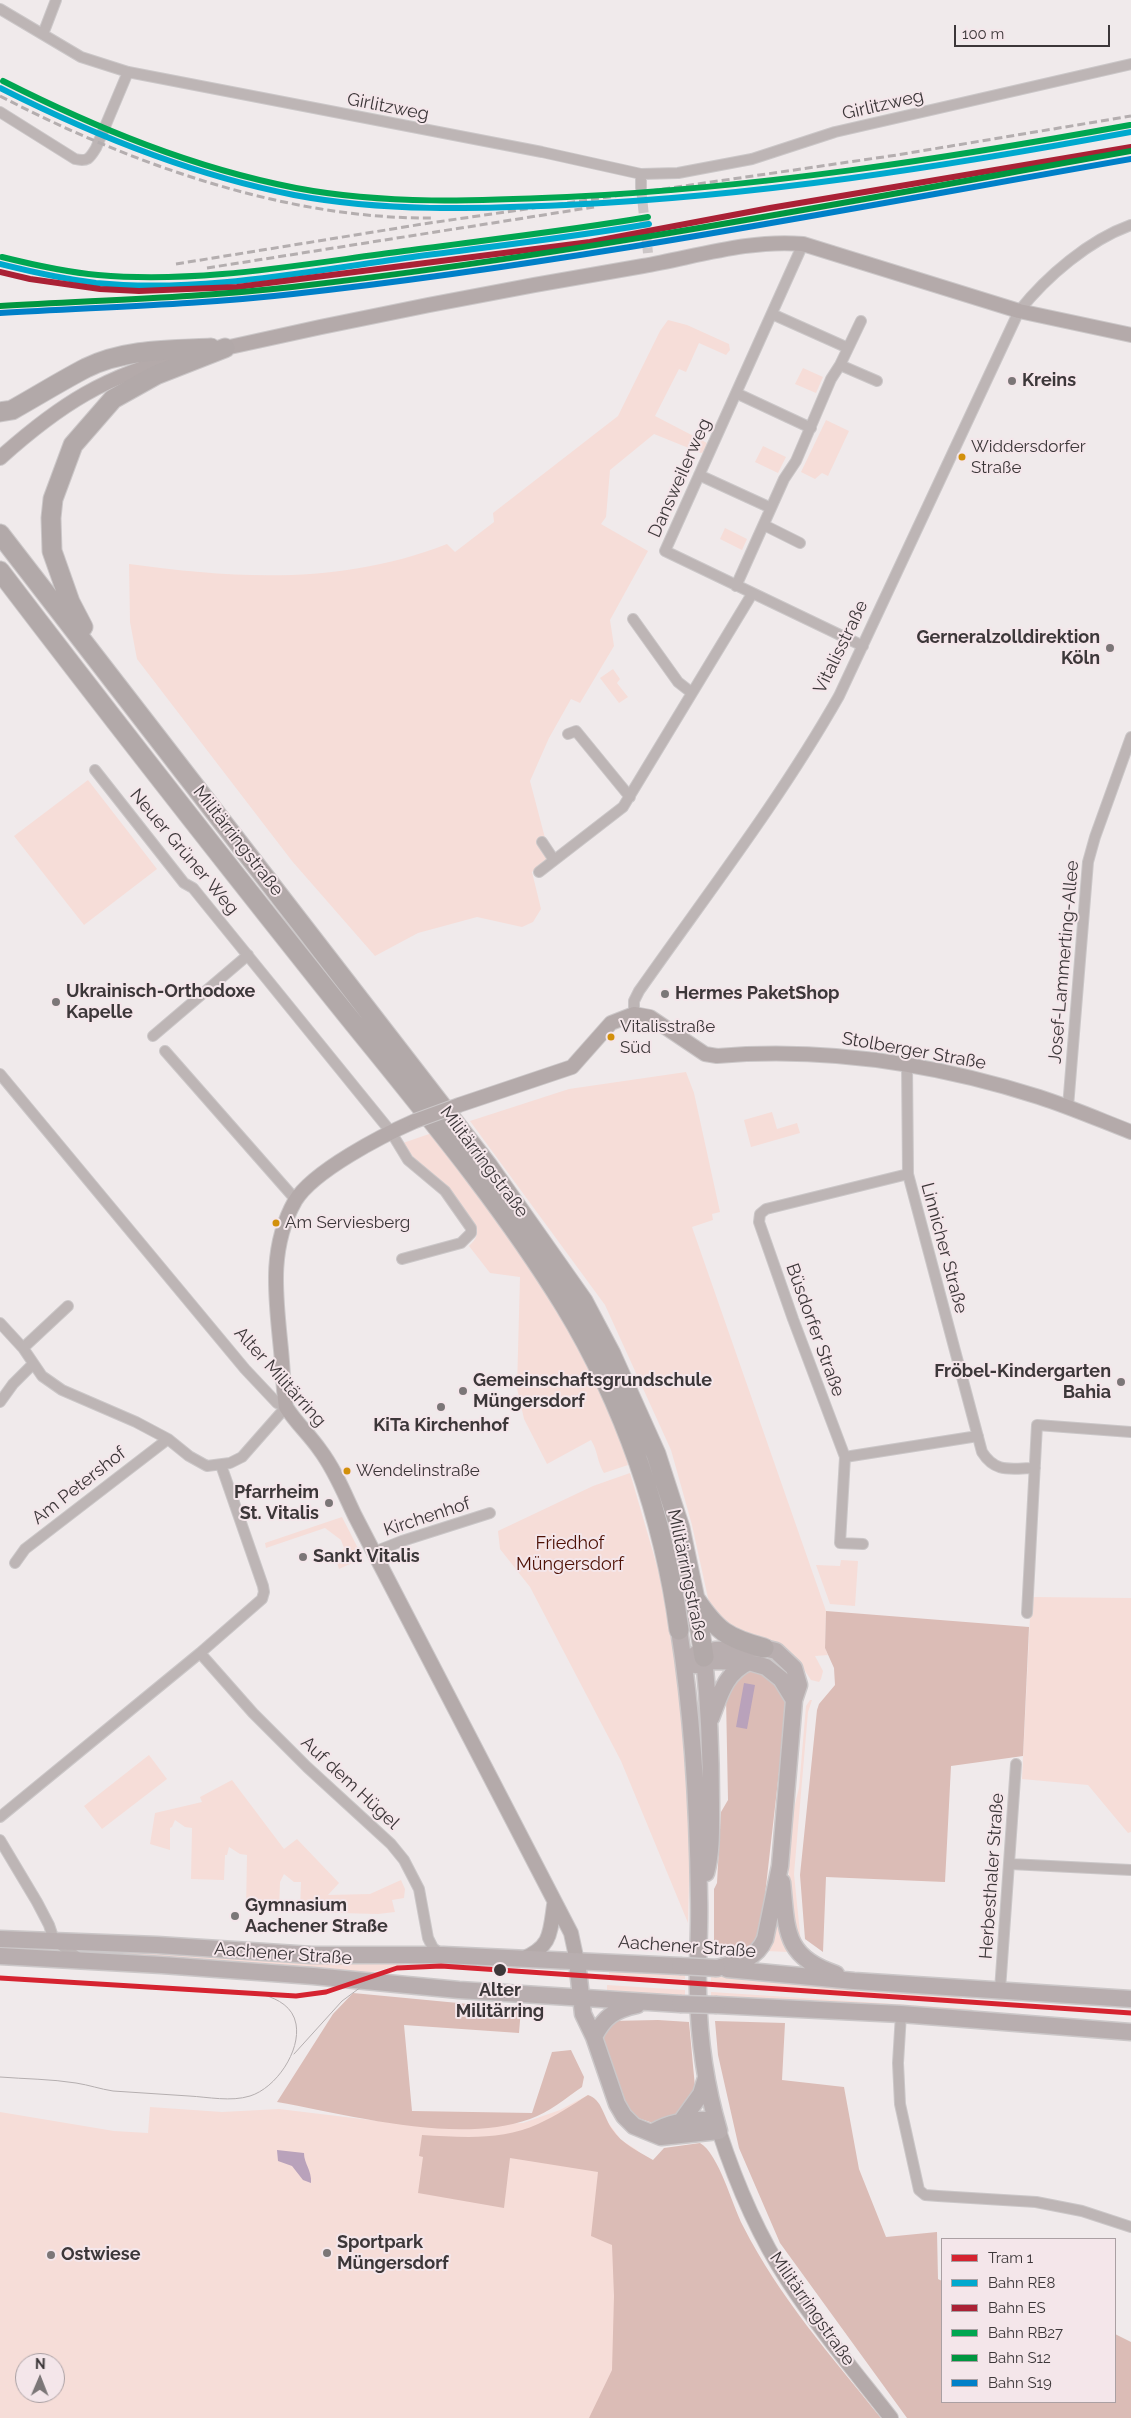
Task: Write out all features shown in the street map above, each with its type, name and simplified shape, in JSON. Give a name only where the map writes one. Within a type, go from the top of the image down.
[{"type":"highway","points":[[0,412],[12,410],[87,368],[121,356],[164,350],[225,348]]},
{"type":"highway","points":[[90,650],[82,623],[70,602],[52,551],[51,518],[53,499],[72,445],[113,399],[156,376],[225,348]]},
{"type":"highway","name":"Militärringstraße","points":[[0,534],[482,1158],[584,1300],[611,1354],[656,1454],[680,1528],[695,1599],[704,1657]]},
{"type":"highway","name":"Militärringstraße","points":[[0,571],[471,1172],[565,1307],[610,1391],[640,1471],[673,1584],[679,1630]]},
{"type":"highway","points":[[695,1599],[705,1613],[727,1636],[764,1648]]},
{"type":"main road","points":[[679,1630],[689,1648],[704,1657],[716,1662],[749,1662],[774,1672],[781,1679],[794,1700]]},
{"type":"main road","name":"Militärringstraße","points":[[679,1630],[687,1679],[694,1774],[700,1900],[698,1994],[706,2078],[717,2126]]},
{"type":"main road","points":[[687,1679],[695,1665],[715,1650],[764,1648],[776,1652],[794,1668],[799,1685],[794,1700],[780,1866],[768,1926],[760,1949],[743,1961],[717,1968]]},
{"type":"main road","name":"Militärringstraße","points":[[700,1900],[709,1862],[711,1720],[704,1657]]},
{"type":"main road","points":[[711,1720],[722,1688],[736,1669],[749,1662]]},
{"type":"main road","points":[[780,1866],[787,1932],[794,1949],[809,1962],[828,1972],[854,1981]]},
{"type":"main road","name":"Aachener Straße","points":[[0,1939],[54,1940],[312,1955],[443,1955],[680,1966],[854,1981],[1131,1999]]},
{"type":"main road","name":"Aachener Straße","points":[[0,1956],[313,1976],[459,1990],[659,2003],[901,2014],[1131,2032]]},
{"type":"main road","points":[[577,1961],[583,2014],[624,2116],[634,2126],[661,2137],[717,2126]]},
{"type":"main road","points":[[594,2038],[600,2025],[614,2011],[640,2004],[659,2003]]},
{"type":"main road","points":[[680,2124],[701,2094],[706,2078]]},
{"type":"main road","points":[[652,2132],[661,2127],[698,2120],[717,2126]]},
{"type":"street","points":[[43,34],[56,0]]},
{"type":"street","name":"Girlitzweg","points":[[0,9],[81,57],[128,72],[542,152],[641,174],[678,173],[752,159],[835,132],[1131,64]]},
{"type":"street","points":[[0,112],[75,159],[84,161],[90,159],[96,148],[128,72]]},
{"type":"street","points":[[641,174],[641,188]]},
{"type":"street","name":"Vitalisstraße","points":[[634,1014],[634,1001],[639,992],[754,830],[814,740],[863,646],[1019,311],[1041,287],[1077,256],[1109,234],[1131,224]]},
{"type":"street","points":[[0,458],[37,424],[79,396],[120,376],[163,361],[648,259],[755,245],[784,242],[803,244],[1019,311],[1131,335]]},
{"type":"street","name":"Dansweilerweg","points":[[803,244],[665,551],[863,646]]},
{"type":"street","points":[[772,314],[848,348]]},
{"type":"street","points":[[736,586],[784,479],[796,461],[831,380],[861,321]]},
{"type":"street","points":[[840,365],[877,381]]},
{"type":"street","points":[[736,393],[810,428]]},
{"type":"street","points":[[699,475],[771,508]]},
{"type":"street","points":[[764,525],[800,543]]},
{"type":"street","points":[[539,872],[614,816],[630,797],[752,594]]},
{"type":"street","points":[[633,619],[678,682],[692,693]]},
{"type":"street","points":[[568,734],[576,731],[630,797]]},
{"type":"street","name":"Josef-Lammerting-Allee","points":[[1068,1107],[1088,862],[1131,737]]},
{"type":"street","name":"Neuer Grüner Weg","points":[[95,770],[184,883],[193,888],[391,1132]]},
{"type":"street","points":[[542,842],[554,860]]},
{"type":"street","points":[[153,1036],[248,955]]},
{"type":"street","points":[[0,1323],[23,1348],[42,1376],[62,1390],[136,1422],[168,1439],[207,1466],[221,1465],[242,1457],[286,1406],[274,1270],[282,1233],[296,1200],[315,1180],[344,1159],[391,1132],[459,1105],[572,1067],[582,1058],[610,1023],[634,1014]]},
{"type":"street","name":"Stolberger Straße","points":[[634,1014],[650,1017],[705,1054],[717,1056],[786,1052],[868,1059],[907,1065],[1000,1086],[1068,1107],[1131,1132]]},
{"type":"street","points":[[165,1051],[296,1200]]},
{"type":"street","name":"Linnicher Straße","points":[[907,1065],[908,1174],[982,1452],[989,1463],[997,1467],[1034,1468]]},
{"type":"street","name":"Alter Militärring","points":[[0,1074],[245,1369],[277,1402],[286,1406],[294,1420],[329,1462],[570,1934],[577,1961]]},
{"type":"street","points":[[391,1132],[408,1160],[445,1191],[471,1228],[471,1233],[461,1243],[402,1258]]},
{"type":"street","name":"Büsdorfer Straße","points":[[845,1457],[793,1319],[760,1222],[760,1214],[766,1209],[908,1174]]},
{"type":"street","points":[[23,1348],[68,1306]]},
{"type":"street","points":[[0,1402],[13,1384],[33,1364]]},
{"type":"street","points":[[1027,1613],[1037,1425],[1131,1432]]},
{"type":"street","points":[[863,1544],[840,1543],[843,1533],[845,1457],[978,1436]]},
{"type":"street","name":"Am Petershof","points":[[15,1563],[25,1549],[168,1439]]},
{"type":"street","points":[[0,1817],[200,1653],[262,1599],[263,1586],[221,1465]]},
{"type":"street","name":"Kirchenhof","points":[[374,1552],[402,1540],[490,1513]]},
{"type":"street","name":"Auf dem Hügel","points":[[200,1653],[253,1713],[307,1767],[391,1844],[404,1860],[419,1889],[428,1938],[433,1948],[443,1955]]},
{"type":"street","name":"Herbesthaler Straße","points":[[1000,1990],[1016,1764]]},
{"type":"street","points":[[0,1840],[49,1924],[54,1940],[82,1960]]},
{"type":"street","points":[[1010,1864],[1131,1870]]},
{"type":"street","points":[[522,1959],[539,1950],[546,1942],[550,1934],[554,1905]]},
{"type":"street","points":[[35,1957],[54,1940]]},
{"type":"street","points":[[901,2014],[898,2063],[900,2104],[919,2190],[925,2195],[1036,2202],[1082,2211],[1131,2228]]},
{"type":"street","name":"Militärringstraße","points":[[717,2126],[739,2187],[766,2243],[787,2280],[811,2315],[892,2418]]},
{"type":"green space","points":[[668,320],[687,325],[729,344],[730,350],[726,355],[699,343],[686,372],[679,369],[655,416],[707,443],[705,452],[701,453],[654,434],[610,470],[606,517],[601,524],[648,551],[610,620],[614,646],[580,703],[571,699],[549,738],[530,781],[545,838],[537,843],[546,856],[546,860],[532,872],[541,909],[533,922],[522,927],[477,917],[418,933],[375,956],[292,861],[137,659],[130,622],[129,564],[210,573],[290,575],[368,567],[408,557],[447,544],[455,552],[494,522],[493,513],[618,416],[660,331]]},
{"type":"green space","points":[[803,368],[823,377],[816,393],[795,384]]},
{"type":"green space","points":[[826,420],[849,431],[828,476],[822,473],[815,479],[801,472]]},
{"type":"green space","points":[[763,446],[786,457],[778,473],[755,462]]},
{"type":"green space","points":[[725,528],[747,539],[742,550],[720,539]]},
{"type":"green space","points":[[613,669],[620,679],[617,683],[628,697],[619,703],[600,678]]},
{"type":"green space","points":[[88,780],[157,869],[84,925],[14,836]]},
{"type":"green space","points":[[686,1072],[694,1093],[720,1212],[712,1214],[713,1220],[692,1227],[826,1611],[825,1648],[828,1655],[815,1656],[823,1671],[819,1682],[811,1680],[795,1656],[782,1645],[726,1628],[710,1607],[692,1525],[671,1450],[605,1305],[470,1121],[569,1089]]},
{"type":"green space","points":[[772,1112],[777,1129],[797,1123],[800,1133],[751,1147],[744,1120]]},
{"type":"green space","points":[[432,1133],[522,1254],[560,1314],[596,1384],[624,1447],[628,1465],[604,1473],[591,1440],[547,1464],[524,1419],[517,1388],[520,1277],[490,1273],[469,1246],[476,1237],[475,1226],[451,1191],[413,1157],[403,1143]]},
{"type":"green space","name":"Friedhof Müngersdorf","points":[[630,1473],[659,1573],[678,1676],[690,1839],[688,1923],[621,1761],[530,1587],[500,1549],[498,1531],[593,1486]]},
{"type":"green space","points":[[342,1517],[363,1558],[339,1569],[336,1559],[344,1548],[341,1540],[325,1528],[266,1548],[265,1543]]},
{"type":"green space","points":[[841,1560],[858,1561],[855,1606],[830,1604],[816,1565],[840,1566]]},
{"type":"green space","points":[[1031,1597],[1131,1598],[1131,1832],[1128,1833],[1088,1785],[1022,1779]]},
{"type":"green space","points":[[812,1700],[808,1712],[794,1874],[801,1943],[794,1936],[788,1864],[791,1820],[799,1788],[806,1706]]},
{"type":"green space","points":[[149,1755],[167,1779],[102,1829],[84,1806]]},
{"type":"green space","points":[[232,1780],[284,1849],[297,1839],[339,1883],[328,1895],[370,1894],[401,1880],[405,1889],[404,1898],[392,1900],[395,1912],[378,1914],[300,1912],[301,1882],[294,1882],[284,1874],[280,1882],[279,1911],[246,1910],[247,1855],[240,1854],[229,1847],[227,1855],[225,1855],[224,1880],[191,1879],[192,1828],[185,1827],[175,1820],[170,1828],[170,1850],[150,1844],[155,1813],[202,1802],[200,1797]]},
{"type":"green space","points":[[778,1909],[782,1935],[789,1952],[766,1951]]},
{"type":"green space","points":[[73,1948],[410,1959],[410,1963],[363,1974],[79,1953]]},
{"type":"green space","points":[[609,1970],[685,1974],[685,1979],[609,1975]]},
{"type":"green space","points":[[711,1976],[962,1997],[962,1999],[711,1982]]},
{"type":"green space","points":[[607,1985],[685,1990],[685,1996],[607,1991]]},
{"type":"green space","points":[[711,1992],[972,2009],[972,2011],[711,1997]]},
{"type":"green space","name":"Sportpark Müngersdorf","points":[[588,2095],[621,2140],[637,2150],[643,2157],[690,2418],[0,2418],[0,2112],[114,2131],[148,2133],[150,2107],[222,2112],[279,2109],[395,2123],[468,2125],[523,2123],[560,2110]]},
{"type":"shaded area","points":[[826,1611],[1029,1627],[1023,1756],[951,1766],[945,1882],[826,1877],[823,1952],[805,1939],[800,1875],[817,1710],[819,1704],[835,1685],[834,1668],[825,1648]]},
{"type":"shaded area","points":[[750,1669],[769,1674],[785,1700],[785,1719],[761,1930],[755,1948],[737,1946],[717,1947],[714,1941],[714,1889],[717,1883],[721,1812],[728,1800],[726,1697],[729,1687]]},
{"type":"shaded area","points":[[744,1683],[755,1685],[747,1729],[736,1727]]},
{"type":"shaded area","points":[[353,1993],[521,2009],[519,2033],[404,2025],[412,2111],[532,2113],[552,2052],[571,2050],[584,2077],[582,2087],[550,2109],[530,2119],[501,2126],[470,2129],[404,2125],[277,2102],[333,2014]]},
{"type":"shaded area","points":[[658,2020],[689,2022],[695,2087],[686,2111],[656,2124],[635,2117],[626,2107],[602,2043],[604,2029],[609,2021]]},
{"type":"shaded area","points":[[715,2021],[785,2023],[782,2080],[844,2087],[859,2169],[886,2237],[937,2232],[938,2279],[941,2280],[941,2403],[1116,2403],[1116,2334],[1131,2342],[1131,2418],[907,2418],[780,2243],[739,2148],[718,2055]]},
{"type":"shaded area","points":[[588,2095],[597,2100],[609,2125],[621,2139],[653,2160],[664,2148],[700,2143],[707,2149],[719,2169],[743,2226],[789,2302],[881,2418],[589,2418],[612,2370],[614,2296],[612,2245],[591,2236],[598,2172],[510,2158],[504,2208],[418,2193],[423,2157],[419,2156],[422,2135],[481,2137],[510,2133],[545,2121]]},
{"type":"shaded area","points":[[277,2150],[304,2153],[311,2183],[303,2180],[292,2166],[278,2161]]},
{"type":"tunnel","points":[[641,188],[648,253]]},
{"type":"tram line","name":"1","points":[[0,1978],[296,1996],[326,1992],[397,1968],[441,1966],[1131,2013]]},
{"type":"tram line","points":[[294,2054],[342,2001],[365,1984]]},
{"type":"tram line","points":[[0,2077],[67,2082],[113,2091],[220,2099],[250,2096],[260,2092],[269,2085],[285,2067],[295,2046],[297,2035],[296,2024],[288,2008],[279,2001],[264,1995]]},
{"type":"railway","points":[[0,96],[50,121],[154,164],[264,198],[320,209],[376,216],[431,218]]},
{"type":"railway","points":[[176,264],[423,224],[897,155],[1131,116]]},
{"type":"railway","points":[[765,182],[874,166]]},
{"type":"railway","points":[[207,268],[594,207]]},
{"type":"rail line","name":"RB27","points":[[3,81],[109,130],[183,158],[258,180],[296,188],[364,197],[398,199],[465,200],[567,197],[709,187],[920,160],[1130,125]]},
{"type":"rail line","name":"RE8","points":[[0,88],[71,122],[180,165],[256,187],[294,195],[396,207],[464,208],[566,205],[709,195],[920,168],[1131,132]]},
{"type":"rail line","name":"ES","points":[[0,272],[30,279],[100,289],[139,291],[237,287],[590,242],[770,208],[1131,147]]},
{"type":"rail line","name":"S12","points":[[0,306],[219,294],[398,274],[713,226],[1131,151]]},
{"type":"rail line","name":"S19","points":[[0,313],[220,301],[293,294],[503,267],[713,233],[1131,159]]},
{"type":"rail line","name":"RB27","points":[[2,257],[50,268],[98,275],[136,277],[213,275],[290,267],[648,217]]},
{"type":"rail line","name":"RE8","points":[[0,264],[96,283],[135,285],[212,283],[290,275],[649,224]]},
{"type":"place","name":"Kreins","points":[[1012,381]]},
{"type":"place","name":"Widdersdorfer Straße","points":[[962,457]]},
{"type":"place","name":"Gerneralzolldirektion Köln","points":[[1110,648]]},
{"type":"place","name":"Hermes PaketShop","points":[[665,994]]},
{"type":"place","name":"Ukrainisch-Orthodoxe Kapelle","points":[[56,1002]]},
{"type":"place","name":"Vitalisstraße Süd","points":[[611,1037]]},
{"type":"place","name":"Am Serviesberg","points":[[276,1223]]},
{"type":"place","name":"Fröbel-Kindergarten Bahia","points":[[1121,1382]]},
{"type":"place","name":"Gemeinschaftsgrundschule Müngersdorf","points":[[463,1391]]},
{"type":"place","name":"KiTa Kirchenhof","points":[[441,1407]]},
{"type":"place","name":"Wendelinstraße","points":[[347,1471]]},
{"type":"place","name":"Pfarrheim St. Vitalis","points":[[329,1503]]},
{"type":"place","name":"Sankt Vitalis","points":[[303,1557]]},
{"type":"place","name":"Gymnasium Aachener Straße","points":[[235,1916]]},
{"type":"place","name":"Alter Militärring","points":[[500,1970]]},
{"type":"place","name":"Sportpark Müngersdorf","points":[[327,2253]]},
{"type":"place","name":"Ostwiese","points":[[51,2255]]}]
